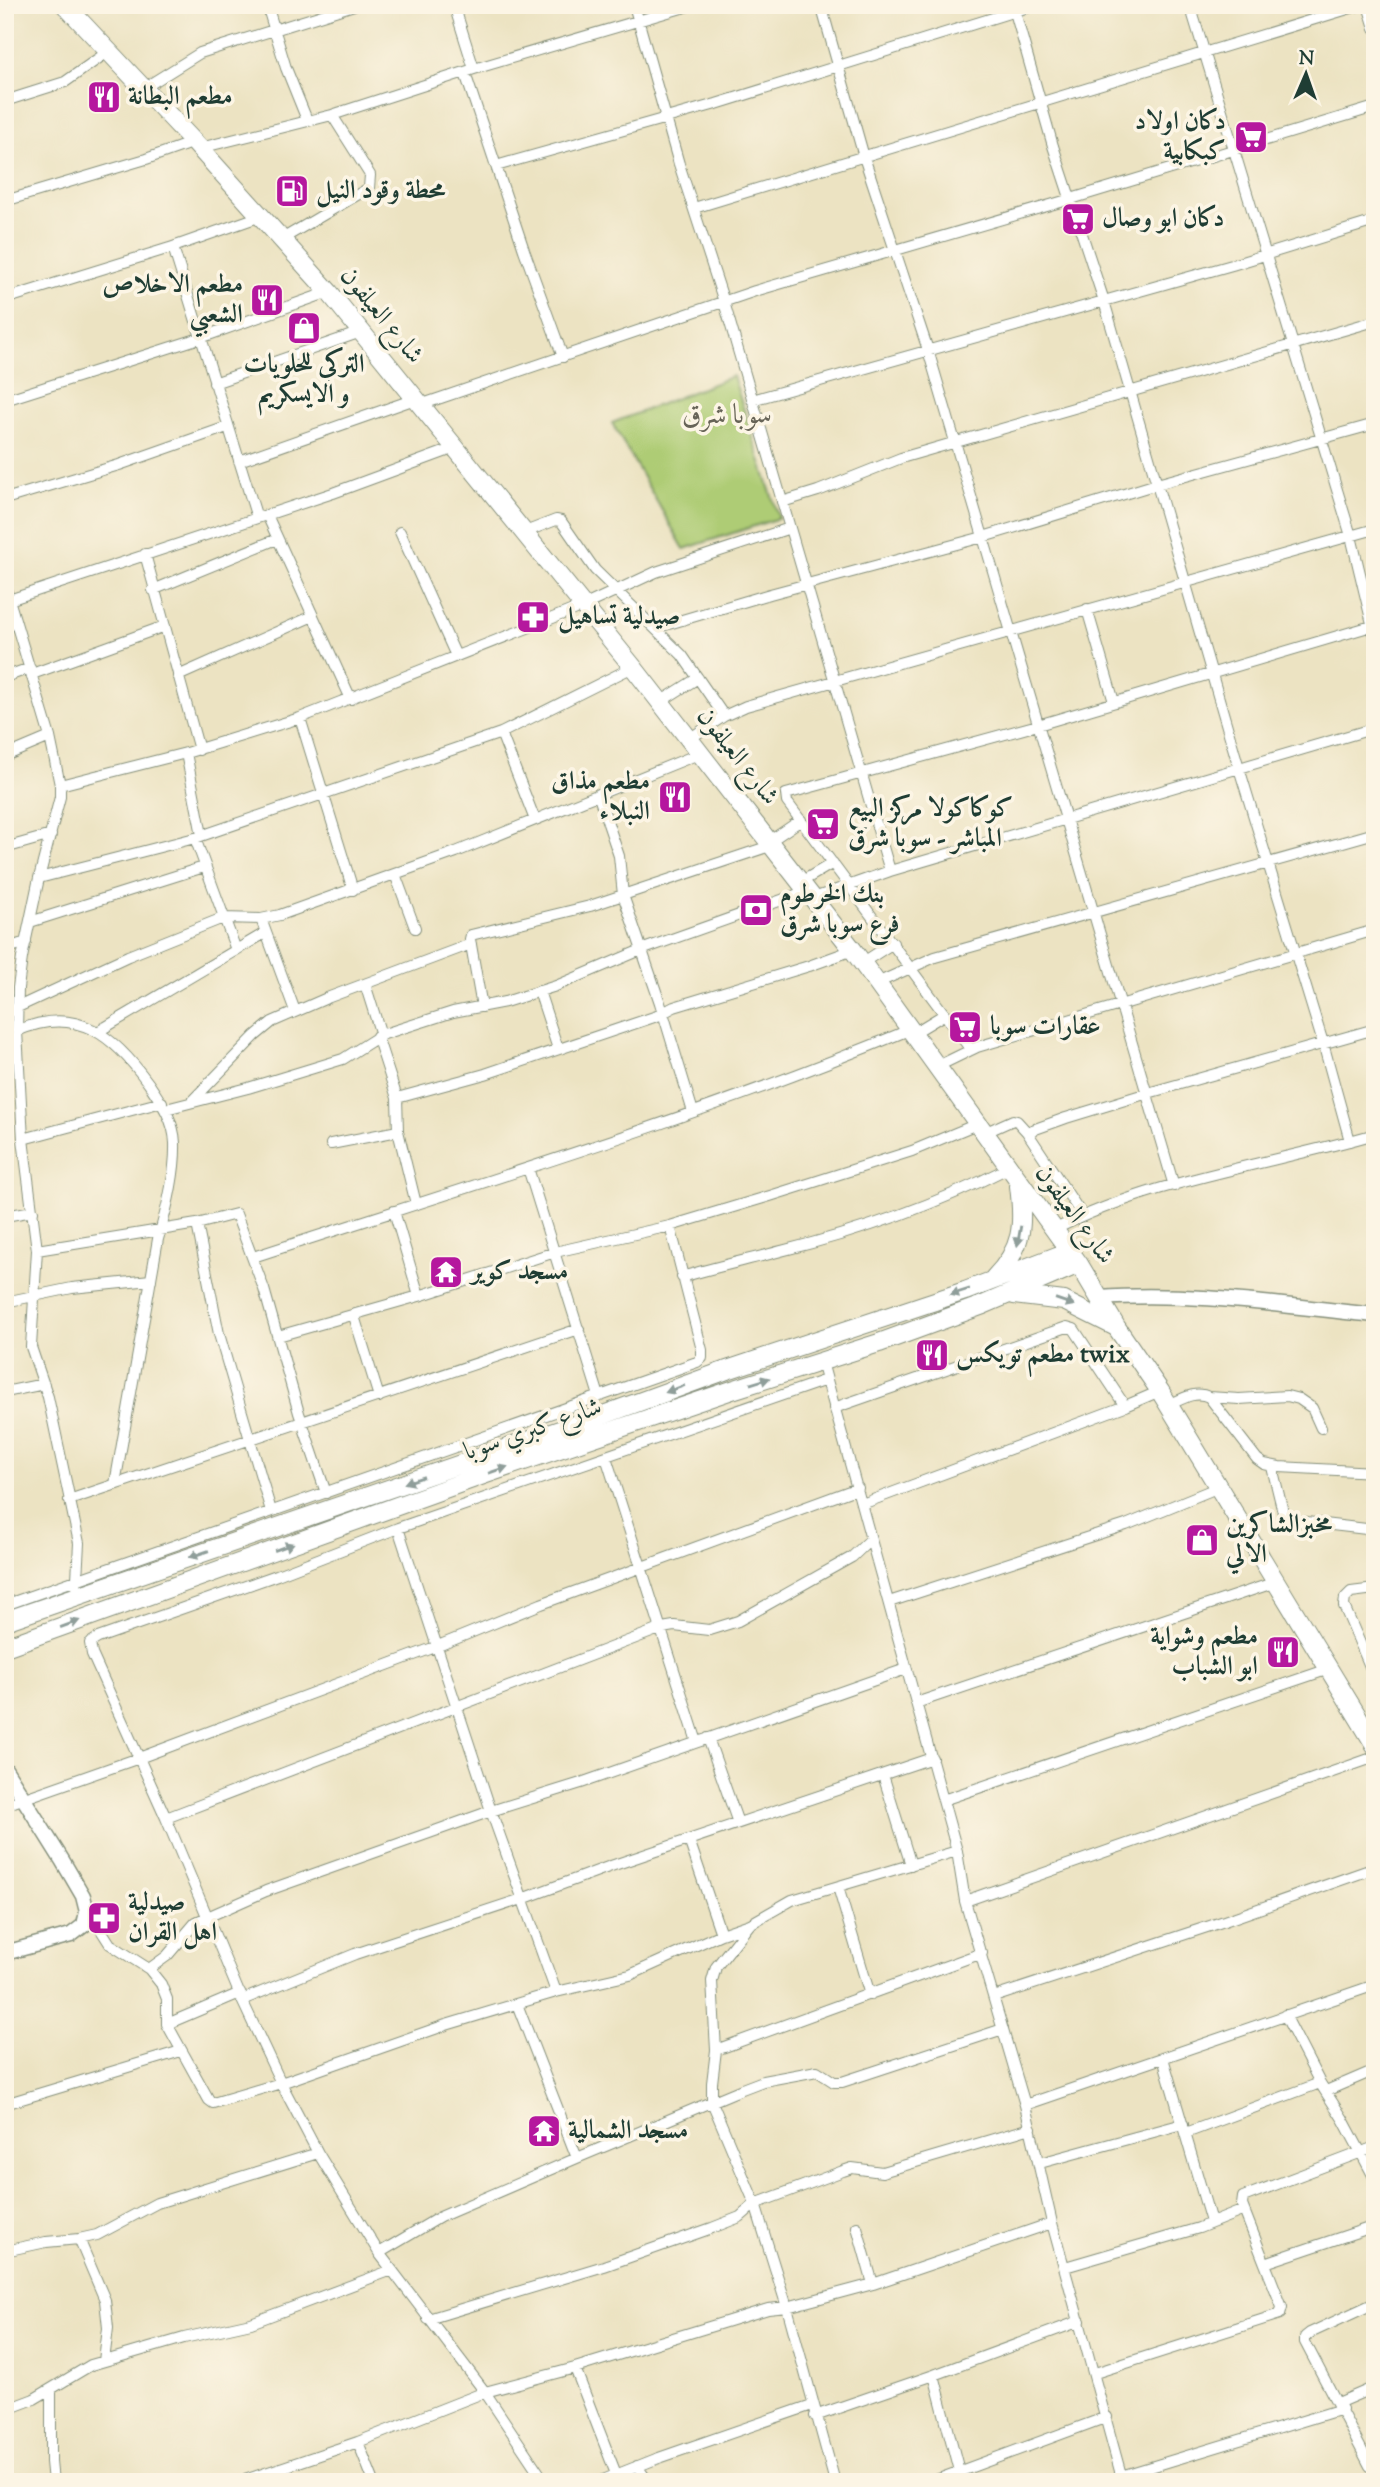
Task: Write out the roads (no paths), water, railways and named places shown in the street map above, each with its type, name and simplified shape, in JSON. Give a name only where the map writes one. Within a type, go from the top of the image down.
[{"type":"highway","name":"شارع العيلفون","points":[[65,5],[197,145],[329,292],[633,667],[858,956],[1074,1258],[1164,1398],[1329,1669],[1369,1724],[1375,1745]]},
{"type":"highway","points":[[991,1281],[1009,1261],[1017,1247],[1021,1219],[1013,1175]]},
{"type":"highway","name":"شارع كبري سوبا","points":[[5,1621],[77,1588],[606,1414],[724,1371],[991,1281],[1074,1258]]},
{"type":"highway","name":"شارع كبري سوبا","points":[[5,1647],[486,1474],[732,1390],[824,1371],[917,1329],[1007,1295],[1074,1258]]},
{"type":"highway","points":[[1007,1295],[1040,1296],[1064,1301],[1117,1328]]},
{"type":"highway","points":[[724,1371],[732,1390]]},
{"type":"street","points":[[267,5],[295,94],[307,120]]},
{"type":"street","points":[[144,88],[201,53],[354,5]]},
{"type":"street","points":[[454,5],[496,166],[563,356]]},
{"type":"street","points":[[634,5],[836,680],[890,871]]},
{"type":"street","points":[[5,201],[197,145],[332,115],[638,19],[692,5]]},
{"type":"street","points":[[821,5],[864,157],[928,350],[1174,1186]]},
{"type":"street","points":[[496,166],[666,118],[1014,8],[1035,5]]},
{"type":"street","points":[[971,1050],[785,799],[788,793],[1374,629],[1351,536],[1190,5]]},
{"type":"street","points":[[694,208],[1361,5]]},
{"type":"street","points":[[1368,5],[1375,28]]},
{"type":"street","points":[[1014,8],[1040,101],[1104,301],[1238,768],[1350,1141]]},
{"type":"street","points":[[5,101],[65,82],[109,51]]},
{"type":"street","points":[[239,461],[724,302],[1375,107]]},
{"type":"street","points":[[282,239],[369,188],[370,175],[332,115]]},
{"type":"street","points":[[5,299],[173,247],[261,216]]},
{"type":"street","points":[[752,400],[1233,265],[1375,220]]},
{"type":"street","points":[[173,247],[239,461],[262,517],[277,539],[351,699]]},
{"type":"street","points":[[5,400],[200,338],[329,292]]},
{"type":"street","points":[[782,502],[818,491],[901,457],[1375,321]]},
{"type":"street","points":[[215,383],[360,332]]},
{"type":"street","points":[[655,628],[1375,424]]},
{"type":"street","points":[[5,499],[118,465],[228,427]]},
{"type":"street","points":[[77,1588],[79,1543],[44,1384],[31,1341],[37,1250],[23,1139],[18,1031],[20,975],[39,878],[60,797],[60,785],[50,737],[7,593],[262,517],[407,467],[454,447]]},
{"type":"street","points":[[525,533],[559,520],[595,570],[672,645],[724,716]]},
{"type":"street","points":[[60,785],[199,750],[300,718],[583,606],[656,572],[790,528]]},
{"type":"street","points":[[689,739],[724,716],[746,706],[1375,529]]},
{"type":"street","points":[[400,532],[456,656]]},
{"type":"street","points":[[153,590],[277,539]]},
{"type":"street","points":[[145,554],[199,750]]},
{"type":"street","points":[[1087,609],[1114,702]]},
{"type":"street","points":[[178,676],[313,616]]},
{"type":"street","points":[[5,677],[31,671],[165,626]]},
{"type":"street","points":[[39,878],[198,836],[501,733],[633,667]]},
{"type":"street","points":[[660,702],[698,678]]},
{"type":"street","points":[[300,718],[353,890]]},
{"type":"street","points":[[23,1139],[248,1088],[343,1059],[379,1035],[453,1012],[539,991],[641,950],[807,890],[850,885],[1375,728]]},
{"type":"street","points":[[501,733],[535,820]]},
{"type":"street","points":[[5,756],[50,737]]},
{"type":"street","points":[[186,753],[204,867],[236,950]]},
{"type":"street","points":[[5,1013],[128,956],[223,918],[261,919],[353,890],[701,753]]},
{"type":"street","points":[[598,794],[619,856],[623,895],[693,1112]]},
{"type":"street","points":[[482,1007],[470,937],[473,935],[590,906],[623,895],[771,843],[801,820]]},
{"type":"street","points":[[877,983],[935,957],[1375,833]]},
{"type":"street","points":[[5,848],[51,835]]},
{"type":"street","points":[[807,890],[834,863]]},
{"type":"street","points":[[30,922],[204,867]]},
{"type":"street","points":[[396,874],[415,928]]},
{"type":"street","points":[[261,919],[295,1011]]},
{"type":"street","points":[[936,1066],[971,1050],[1375,930]]},
{"type":"street","points":[[99,1031],[265,933]]},
{"type":"street","points":[[5,949],[26,942]]},
{"type":"street","points":[[397,1098],[485,1074],[674,1007],[809,966],[858,956],[893,943]]},
{"type":"street","points":[[191,1102],[260,1031],[295,1011],[471,944]]},
{"type":"street","points":[[365,984],[397,1098],[398,1131],[416,1204]]},
{"type":"street","points":[[539,991],[558,1049]]},
{"type":"street","points":[[253,1258],[693,1112],[911,1032],[945,1014]]},
{"type":"street","points":[[18,1031],[35,1025],[55,1023],[78,1025],[99,1031],[127,1055],[164,1106],[175,1142],[168,1203],[151,1279],[115,1484]]},
{"type":"street","points":[[1027,1132],[1148,1093],[1375,1029]]},
{"type":"street","points":[[278,1336],[354,1316],[555,1252],[670,1226],[1013,1120],[1027,1132],[1082,1215]]},
{"type":"street","points":[[331,1144],[398,1131]]},
{"type":"street","points":[[1054,1230],[1082,1215],[1117,1202],[1375,1134]]},
{"type":"street","points":[[528,1168],[599,1396]]},
{"type":"street","points":[[682,1277],[782,1251],[890,1218],[966,1188],[1013,1175]]},
{"type":"street","points":[[5,1216],[33,1211]]},
{"type":"street","points":[[394,1212],[419,1296]]},
{"type":"street","points":[[37,1250],[197,1224],[236,1214],[253,1258],[302,1423],[326,1493]]},
{"type":"street","points":[[197,1224],[219,1334],[271,1511]]},
{"type":"street","points":[[5,1605],[77,1588],[271,1511],[697,1362],[702,1357],[702,1350],[670,1226]]},
{"type":"street","points":[[5,1302],[72,1288],[151,1279]]},
{"type":"street","points":[[1100,1298],[1137,1296],[1210,1300],[1375,1315]]},
{"type":"street","points":[[354,1316],[379,1397]]},
{"type":"street","points":[[834,1408],[1067,1327],[1074,1329],[1125,1406]]},
{"type":"street","points":[[69,1500],[579,1329]]},
{"type":"street","points":[[545,2482],[485,2392],[379,2253],[318,2152],[281,2083],[241,1996],[166,1818],[92,1654],[90,1643],[398,1528],[606,1457],[824,1371],[957,1850],[965,1901],[1025,2105],[1052,2223],[1122,2479],[1340,2406],[1375,2387]]},
{"type":"street","points":[[5,1392],[44,1384]]},
{"type":"street","points":[[862,1504],[1125,1406],[1164,1398],[1194,1394],[1239,1399],[1287,1396],[1299,1399],[1312,1408],[1321,1429]]},
{"type":"street","points":[[1209,1397],[1257,1459],[1272,1467],[1375,1472]]},
{"type":"street","points":[[606,1457],[697,1742]]},
{"type":"street","points":[[1272,1467],[1284,1516],[1289,1520],[1375,1530]]},
{"type":"street","points":[[889,1602],[1126,1525],[1219,1487]]},
{"type":"street","points":[[5,1805],[139,1758],[438,1646],[541,1604],[858,1488]]},
{"type":"street","points":[[398,1528],[491,1811],[556,1992]]},
{"type":"street","points":[[166,1818],[662,1628],[674,1626],[709,1630],[738,1621],[852,1557],[871,1539]]},
{"type":"street","points":[[916,1703],[1276,1582]]},
{"type":"street","points":[[1375,1589],[1350,1592],[1345,1598],[1344,1606],[1375,1678]]},
{"type":"street","points":[[149,1969],[167,1956],[196,1922],[290,1882],[906,1669]]},
{"type":"street","points":[[943,1800],[1329,1669]]},
{"type":"street","points":[[708,1738],[738,1823]]},
{"type":"street","points":[[965,1901],[1375,1757]]},
{"type":"street","points":[[167,2024],[355,1954],[932,1758]]},
{"type":"street","points":[[5,1769],[115,1949],[149,1969],[166,1994],[167,2024],[209,2101],[213,2102],[281,2083],[446,2025],[556,1992],[630,1975],[720,1934],[750,1924],[792,1900],[957,1850]]},
{"type":"street","points":[[883,1774],[911,1865]]},
{"type":"street","points":[[689,1840],[720,1934]]},
{"type":"street","points":[[994,1997],[1375,1868]]},
{"type":"street","points":[[838,1887],[870,1995]]},
{"type":"street","points":[[5,1953],[71,1935],[84,1925],[87,1907]]},
{"type":"street","points":[[750,1924],[716,1967],[712,1981],[716,2050],[712,2102],[755,2204],[787,2307],[835,2482]]},
{"type":"street","points":[[716,2050],[982,1953]]},
{"type":"street","points":[[1025,2105],[1375,1985]]},
{"type":"street","points":[[517,2004],[577,2158]]},
{"type":"street","points":[[1285,2015],[1375,2179]]},
{"type":"street","points":[[379,2253],[440,2217],[763,2081],[817,2071],[834,2082],[842,2082],[1003,2029]]},
{"type":"street","points":[[5,2104],[181,2051]]},
{"type":"street","points":[[1163,2058],[1211,2222]]},
{"type":"street","points":[[1040,2163],[1184,2129],[1375,2070]]},
{"type":"street","points":[[428,2319],[604,2266],[700,2232],[740,2217],[755,2204],[852,2168],[882,2172],[1031,2128]]},
{"type":"street","points":[[1095,2373],[1280,2314],[1282,2307],[1244,2210],[1241,2201],[1243,2197],[1375,2147]]},
{"type":"street","points":[[5,2251],[46,2242],[79,2239],[106,2231],[157,2203],[318,2152]]},
{"type":"street","points":[[1065,2267],[1199,2228],[1244,2210]]},
{"type":"street","points":[[239,2482],[358,2442],[485,2392],[575,2368],[768,2309],[787,2307],[873,2284],[1052,2223]]},
{"type":"street","points":[[1265,2263],[1375,2226]]},
{"type":"street","points":[[857,2227],[873,2284]]},
{"type":"street","points":[[79,2239],[105,2300],[108,2328],[104,2361]]},
{"type":"street","points":[[5,2410],[51,2390],[80,2371],[104,2361],[251,2322],[392,2270]]},
{"type":"street","points":[[1375,2303],[1305,2337],[1305,2342],[1370,2466],[1375,2466]]},
{"type":"street","points":[[598,2482],[637,2466],[934,2375],[1080,2321]]},
{"type":"street","points":[[575,2368],[616,2474]]},
{"type":"street","points":[[934,2375],[959,2471]]},
{"type":"street","points":[[51,2390],[53,2482]]},
{"type":"street","points":[[931,2482],[1107,2417]]},
{"type":"street","points":[[358,2442],[374,2482]]},
{"type":"street","points":[[637,2466],[648,2482]]},
{"type":"place","name":"مطعم البطانة","points":[[104,97]]},
{"type":"place","name":"دكان اولاد كبكابية","points":[[1251,137]]},
{"type":"place","name":"محطة وقود النيل","points":[[292,191]]},
{"type":"place","name":"دكان ابو وصال","points":[[1078,219]]},
{"type":"place","name":"مطعم الاخلاص الشعبي","points":[[267,300]]},
{"type":"place","name":"التركي للحلويات و الايسكريم","points":[[304,328]]},
{"type":"place","name":"صيدلية تساهيل","points":[[533,617]]},
{"type":"place","name":"مطعم مذاق النبلاء","points":[[675,797]]},
{"type":"place","name":"كوكاكولا مركز البيع المباشر - سوبا شرق","points":[[823,824]]},
{"type":"place","name":"بنك الخرطوم فرع سوبا شرق","points":[[756,910]]},
{"type":"place","name":"عقارات سوبا","points":[[965,1027]]},
{"type":"place","name":"مسجد كوير","points":[[446,1272]]},
{"type":"place","name":"مطعم تويكس twix","points":[[932,1355]]},
{"type":"place","name":"مخبزالشاكرين الالي","points":[[1202,1540]]},
{"type":"place","name":"مطعم وشواية ابو الشباب","points":[[1283,1652]]},
{"type":"place","name":"صيدلية اهل القران","points":[[104,1918]]},
{"type":"place","name":"مسجد الشمالية","points":[[544,2131]]},
{"type":"district","name":"سوبا شرق","points":[[727,416]]}]
